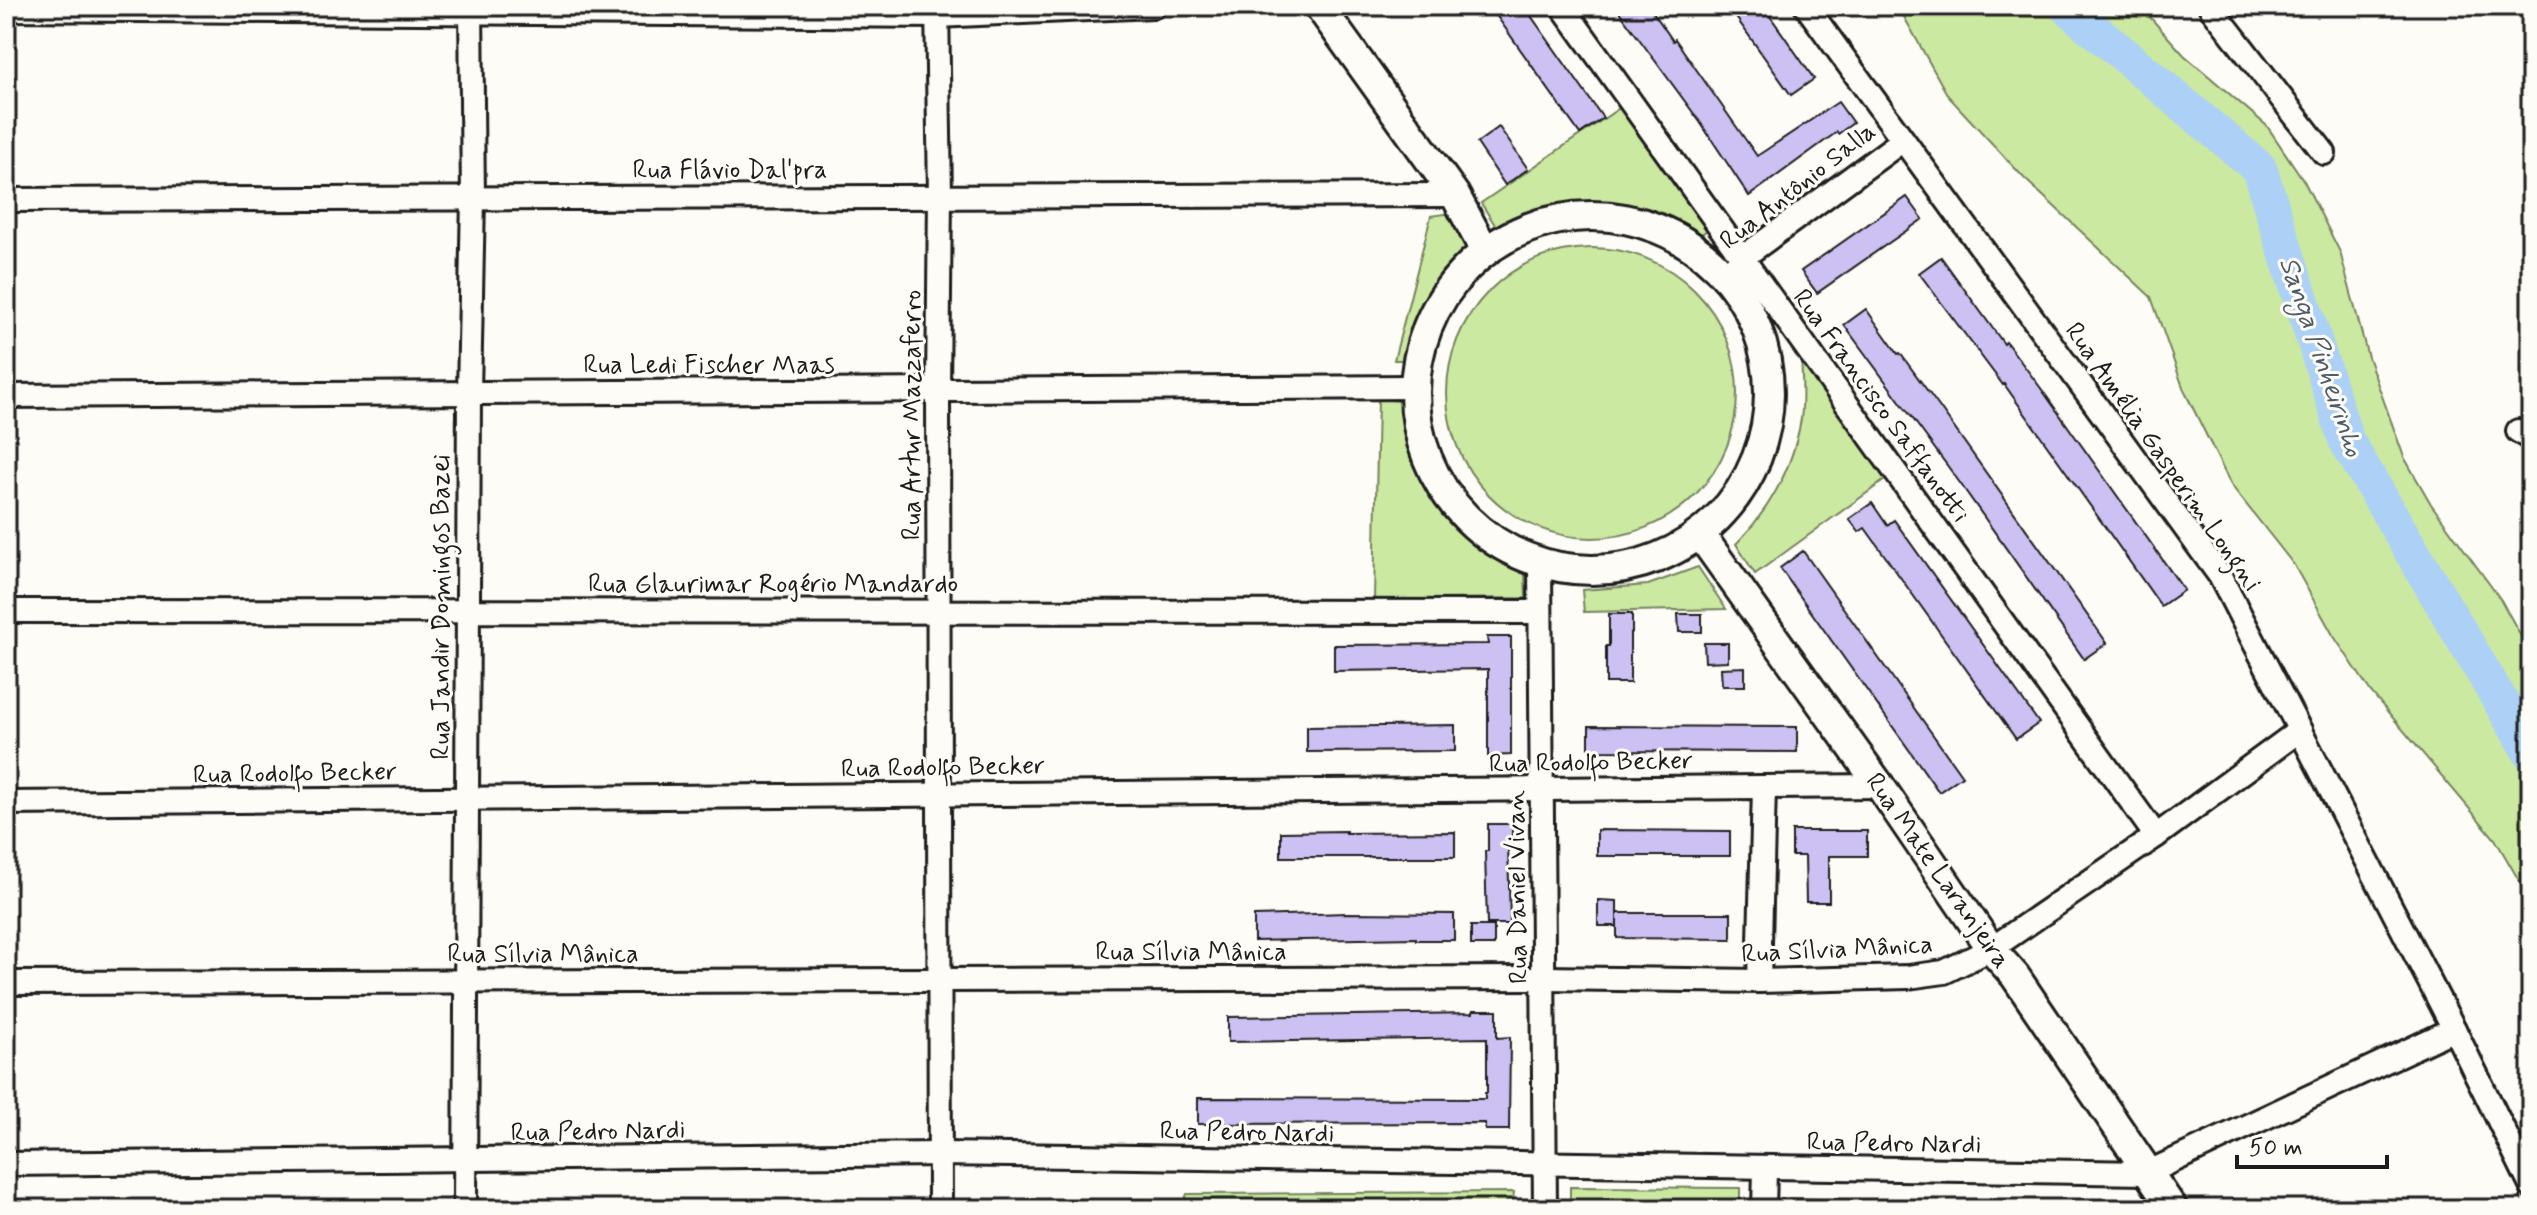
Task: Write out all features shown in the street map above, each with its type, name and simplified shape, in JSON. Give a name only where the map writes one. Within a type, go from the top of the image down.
[{"type":"street","points":[[6,9],[937,11],[1154,6]]},
{"type":"street","points":[[1319,6],[1455,195],[1485,251]]},
{"type":"street","name":"Rua Francisco Saffanotti","points":[[1562,6],[1734,267],[2156,836]]},
{"type":"street","name":"Rua Amélia Gasperim Longni","points":[[1806,6],[2220,576],[2454,1029],[2531,1186]]},
{"type":"street","points":[[2210,6],[2324,153]]},
{"type":"street","name":"Rua Jandir Domingos Bazei","points":[[465,1209],[469,393],[473,198],[471,9]]},
{"type":"street","name":"Rua Artur Mazzaferro","points":[[937,11],[940,196],[940,1209]]},
{"type":"street","name":"Rua Antônio Salla","points":[[1734,267],[1903,140]]},
{"type":"street","name":"Rua Flávio Dal'pra","points":[[6,200],[1455,195]]},
{"type":"street","points":[[1584,216],[1637,222],[1686,242],[1734,267],[1764,349],[1770,390],[1766,431],[1752,470],[1730,505],[1700,534],[1651,561],[1596,572],[1540,564],[1487,539],[1446,497],[1420,445],[1413,387],[1423,335],[1435,312],[1448,289],[1485,251],[1532,226],[1584,216]]},
{"type":"street","name":"Rua Ledi Fischer Maas","points":[[6,396],[1413,387]]},
{"type":"street","name":"Rua Mate Laranjeira","points":[[1700,534],[1880,786],[1991,949],[2015,976],[2173,1209]]},
{"type":"street","name":"Rua Daniel Vivan","points":[[1540,564],[1545,1209]]},
{"type":"street","name":"Rua Glaurimar Rogério Mandardo","points":[[6,611],[1540,612]]},
{"type":"street","name":"Rua Sílvia Mânica","points":[[6,983],[1545,978],[1759,981],[1908,977],[1944,972],[1991,949],[2156,836],[2300,730]]},
{"type":"street","name":"Rua Rodolfo Becker","points":[[6,803],[1880,786]]},
{"type":"street","points":[[1759,981],[1764,787]]},
{"type":"street","name":"Rua Pedro Nardi","points":[[6,1164],[940,1154],[2147,1173],[2454,1029]]},
{"type":"street","points":[[1764,1209],[1765,1169]]},
{"type":"green space","points":[[1898,6],[2140,6],[2184,55],[2267,126],[2304,181],[2340,252],[2368,357],[2404,457],[2431,504],[2501,600],[2531,654],[2531,901],[2495,839],[2371,692],[2333,635],[2294,565],[2231,485],[2184,390],[2151,297],[2024,178],[1948,96]]},
{"type":"green space","points":[[1621,107],[1707,230],[1699,236],[1639,210],[1582,204],[1525,216],[1497,228],[1481,203]]},
{"type":"green space","points":[[1451,213],[1471,246],[1442,275],[1411,337],[1407,360],[1394,360],[1431,216]]},
{"type":"green space","points":[[1592,248],[1620,251],[1660,265],[1684,281],[1704,301],[1726,338],[1734,365],[1737,393],[1734,421],[1720,461],[1704,485],[1684,505],[1647,527],[1620,535],[1592,538],[1564,535],[1524,521],[1500,505],[1480,485],[1458,448],[1450,421],[1447,393],[1450,365],[1464,325],[1480,301],[1500,281],[1537,259],[1564,251]]},
{"type":"green space","points":[[1801,357],[1889,477],[1755,574],[1736,544],[1769,502],[1792,454],[1802,411]]},
{"type":"green space","points":[[1378,399],[1400,401],[1405,438],[1422,483],[1466,536],[1525,574],[1526,598],[1374,600]]},
{"type":"green space","points":[[1698,567],[1726,609],[1584,612],[1582,590],[1648,585]]},
{"type":"green space","points":[[1570,1187],[1740,1188],[1740,1209],[1570,1209]]},
{"type":"green space","points":[[1514,1192],[1512,1209],[1181,1209],[1187,1194]]},
{"type":"green space","points":[[1790,1198],[2060,1207],[2060,1209],[1790,1209]]},
{"type":"building","points":[[1508,6],[1524,6],[1603,118],[1580,134],[1496,15]]},
{"type":"building","points":[[1615,6],[1649,6],[1757,156],[1838,102],[1853,123],[1749,196],[1700,122]]},
{"type":"building","points":[[1728,6],[1763,6],[1814,79],[1791,95]]},
{"type":"building","points":[[1499,127],[1528,169],[1505,185],[1477,143]]},
{"type":"building","points":[[1907,197],[1923,219],[1817,293],[1801,271]]},
{"type":"building","points":[[1941,257],[2004,344],[2006,342],[2040,387],[2184,590],[2161,606],[2004,384],[1919,273]]},
{"type":"building","points":[[1866,309],[2107,643],[2084,659],[1844,325]]},
{"type":"building","points":[[1872,503],[1887,525],[1894,520],[2039,723],[2016,739],[1865,528],[1859,532],[1849,519]]},
{"type":"building","points":[[1803,551],[1962,776],[1939,792],[1780,568]]},
{"type":"building","points":[[1609,614],[1632,614],[1630,683],[1606,683]]},
{"type":"building","points":[[1678,614],[1702,614],[1702,632],[1679,632]]},
{"type":"building","points":[[1487,637],[1511,637],[1511,755],[1488,756],[1488,669],[1334,671],[1334,645],[1488,644]]},
{"type":"building","points":[[1704,643],[1728,643],[1728,661],[1705,662]]},
{"type":"building","points":[[1745,667],[1745,686],[1722,686],[1721,668]]},
{"type":"building","points":[[1455,725],[1455,751],[1307,752],[1307,727]]},
{"type":"building","points":[[1589,726],[1797,727],[1797,752],[1589,751]]},
{"type":"building","points":[[1488,824],[1512,824],[1512,843],[1508,843],[1510,924],[1487,924],[1485,851],[1488,851]]},
{"type":"building","points":[[1597,830],[1730,831],[1730,856],[1597,856]]},
{"type":"building","points":[[1792,831],[1867,831],[1867,856],[1829,856],[1829,902],[1806,902],[1805,856],[1792,856]]},
{"type":"building","points":[[1281,832],[1455,832],[1455,857],[1281,857]]},
{"type":"building","points":[[1598,900],[1617,901],[1617,926],[1598,926]]},
{"type":"building","points":[[1617,913],[1731,913],[1731,939],[1617,938]]},
{"type":"building","points":[[1454,914],[1454,940],[1254,941],[1254,916]]},
{"type":"building","points":[[1471,926],[1494,926],[1494,945],[1471,945]]},
{"type":"building","points":[[1473,1010],[1497,1010],[1497,1038],[1510,1037],[1509,1130],[1485,1130],[1485,1123],[1198,1124],[1198,1098],[1485,1099],[1487,1093],[1487,1038],[1228,1042],[1228,1017],[1473,1013]]},
{"type":"waterway","name":"Sanga Pinheirinho","points":[[2066,6],[2259,168],[2346,440],[2531,753]]}]
